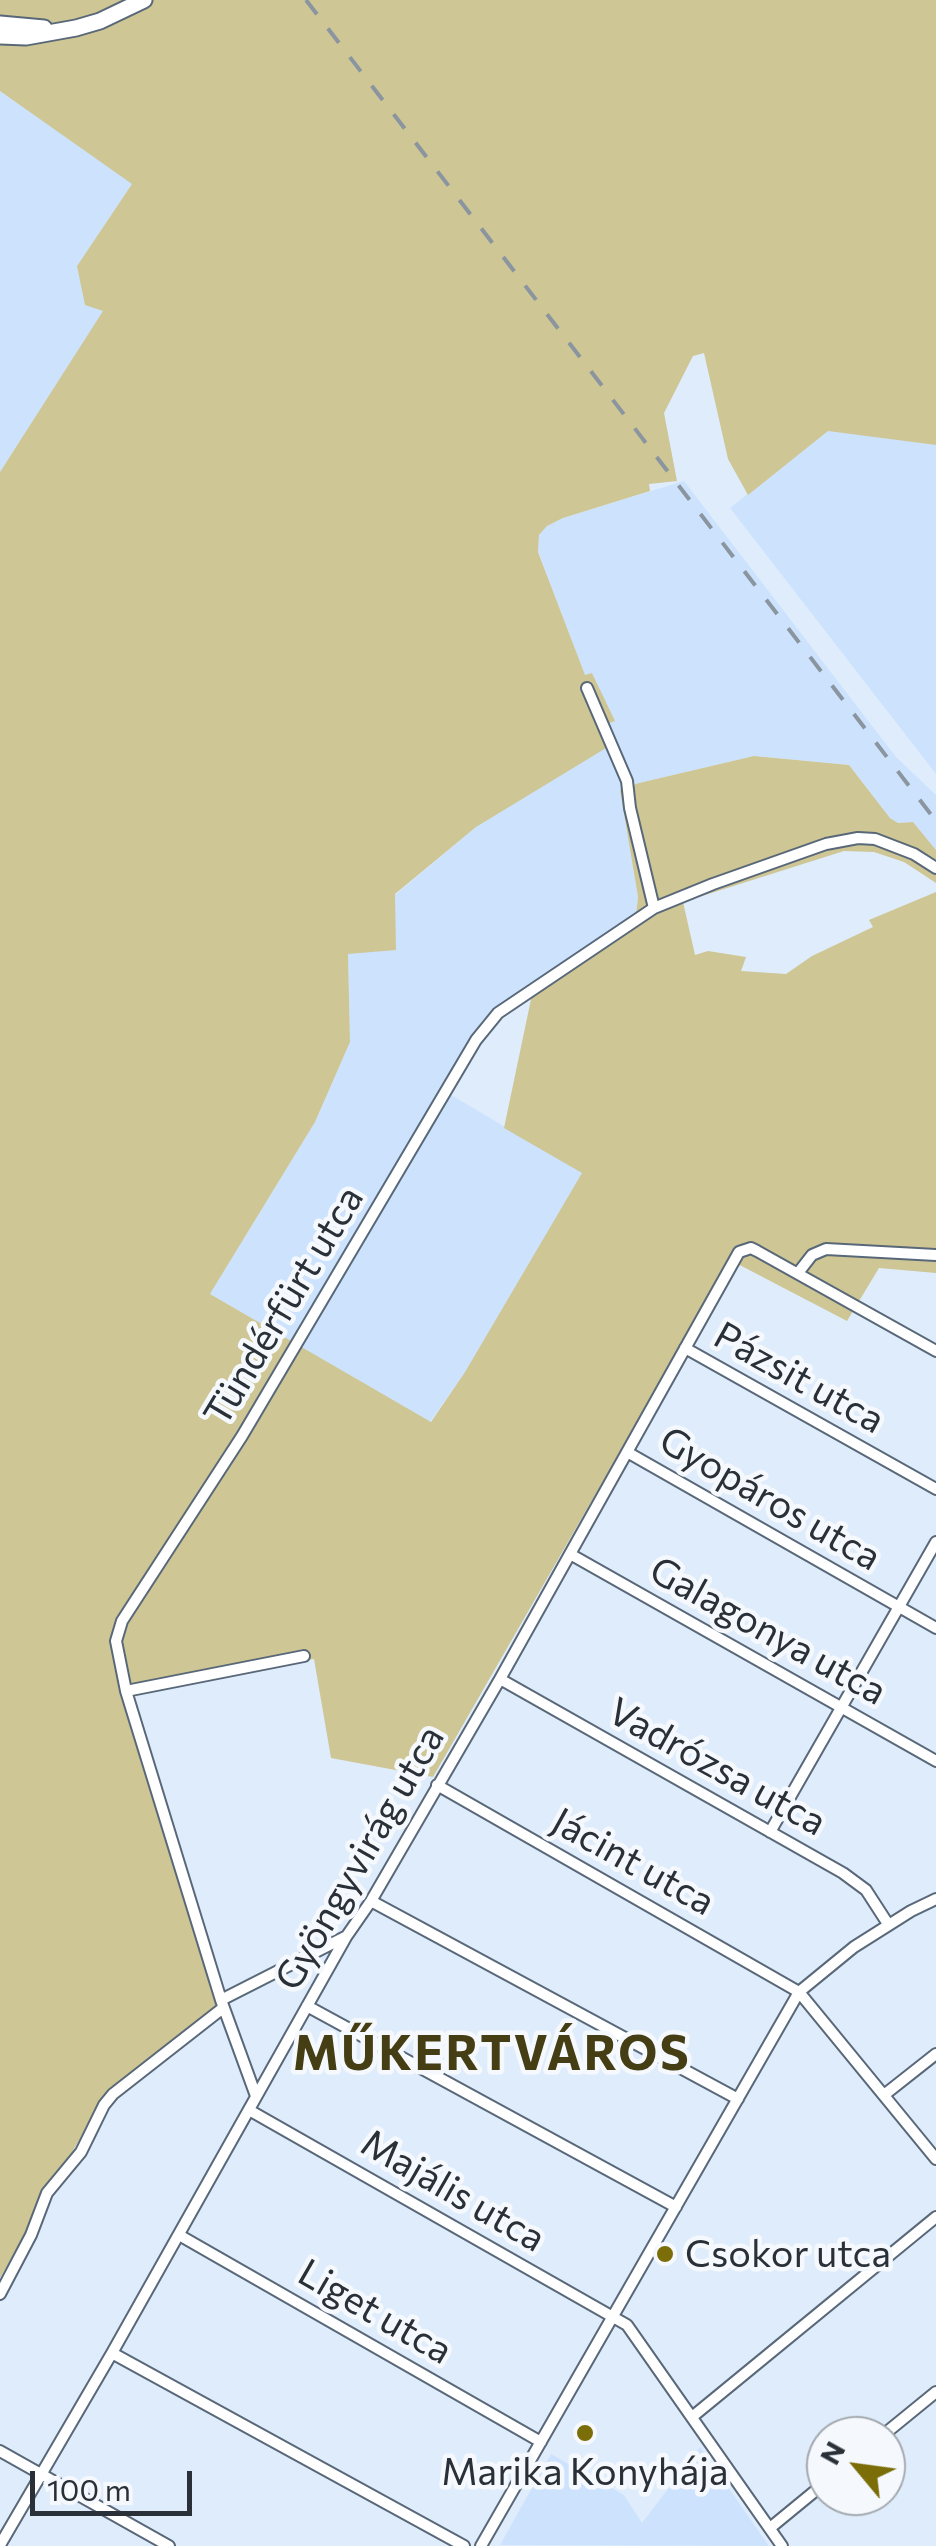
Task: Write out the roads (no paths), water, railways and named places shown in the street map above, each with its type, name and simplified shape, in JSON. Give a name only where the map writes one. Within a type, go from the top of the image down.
[{"type":"main road","points":[[0,36],[26,37],[100,21],[144,0]]},
{"type":"main road","points":[[0,24],[62,30]]},
{"type":"street","points":[[587,688],[627,782],[654,908]]},
{"type":"street","name":"Tündérfürt utca","points":[[256,2096],[222,2004],[126,1692],[116,1641],[122,1621],[242,1436],[476,1040],[498,1013],[654,908],[843,840],[876,839],[936,868]]},
{"type":"street","name":"Gyöngyvirág utca","points":[[0,2545],[346,1937],[371,1901],[500,1679],[739,1252],[751,1248],[798,1273]]},
{"type":"street","points":[[936,1256],[826,1250],[812,1255],[798,1273],[936,1351]]},
{"type":"street","name":"Pázsit utca","points":[[685,1348],[936,1489]]},
{"type":"street","name":"Gyopáros utca","points":[[627,1452],[936,1628]]},
{"type":"street","points":[[770,1832],[936,1542]]},
{"type":"street","name":"Galagonya utca","points":[[570,1554],[936,1761]]},
{"type":"street","points":[[126,1692],[304,1656]]},
{"type":"street","name":"Vadrózsa utca","points":[[500,1679],[856,1881],[888,1924]]},
{"type":"street","name":"Jácint utca","points":[[437,1785],[799,1992]]},
{"type":"street","points":[[481,2546],[799,1992],[854,1947],[936,1899]]},
{"type":"street","points":[[371,1901],[738,2099]]},
{"type":"street","points":[[0,2294],[31,2235],[47,2193],[81,2152],[113,2094],[222,2004],[346,1937]]},
{"type":"street","points":[[799,1992],[936,2159]]},
{"type":"street","points":[[308,2006],[676,2207]]},
{"type":"street","points":[[884,2095],[936,2054]]},
{"type":"street","name":"Majális utca","points":[[249,2110],[627,2326],[692,2417]]},
{"type":"street","points":[[782,2546],[692,2417],[936,2216]]},
{"type":"street","name":"Liget utca","points":[[179,2234],[541,2442]]},
{"type":"street","points":[[112,2353],[464,2546]]},
{"type":"street","points":[[906,2416],[936,2392]]},
{"type":"street","points":[[0,2451],[169,2546]]},
{"type":"street","points":[[770,2528],[806,2498]]},
{"type":"railway","points":[[306,0],[936,821]]},
{"type":"place","name":"Csokor utca","points":[[665,2254]]},
{"type":"place","name":"Marika Konyhája","points":[[585,2433]]},
{"type":"district","name":"MŰKERTVÁROS","points":[[492,2054]]}]
